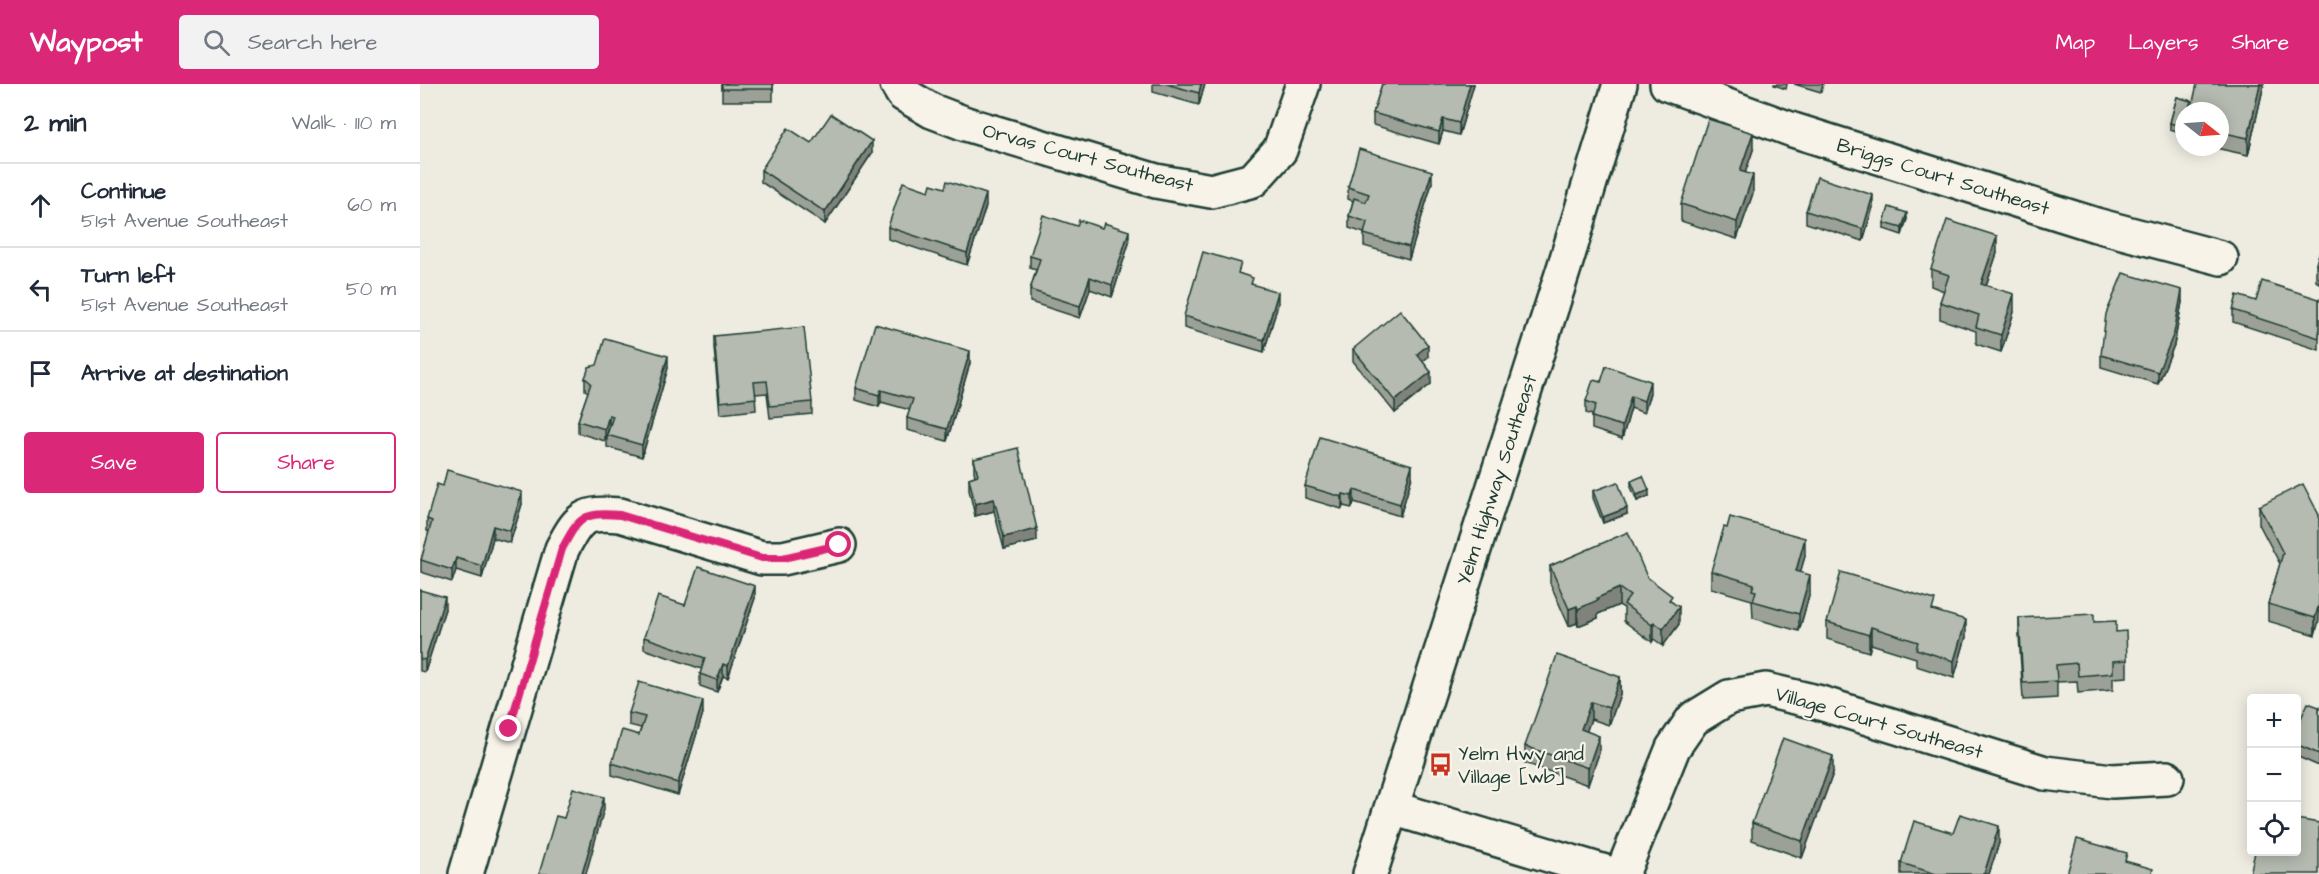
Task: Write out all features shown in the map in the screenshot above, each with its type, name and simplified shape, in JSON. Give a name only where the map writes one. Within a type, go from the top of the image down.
[{"type":"street","name":"Orvas Court Southeast","points":[[897,84],[903,94],[932,111],[966,124],[1156,180],[1211,191],[1253,180],[1280,150],[1303,84]]},
{"type":"street","name":"Yelm Highway Southeast","points":[[1371,874],[1566,265],[1620,84]]},
{"type":"street","name":"Briggs Court Southeast","points":[[1667,84],[1793,130],[2092,224],[2221,258]]},
{"type":"street","points":[[466,874],[562,549],[575,524],[597,513],[620,515],[762,558],[783,558],[839,545]]},
{"type":"street","name":"Village Court Southeast","points":[[1622,874],[1673,748],[1693,719],[1729,697],[1766,690],[1817,702],[2045,773],[2112,781],[2167,778]]},
{"type":"street","points":[[1392,808],[1612,874]]},
{"type":"building","points":[[722,84],[773,84],[773,89],[722,89]]},
{"type":"building","points":[[1166,84],[1201,84],[1199,93]]},
{"type":"building","points":[[1382,84],[1470,84],[1459,123],[1443,119],[1439,132],[1373,113]]},
{"type":"building","points":[[2197,84],[2260,84],[2248,138],[2229,134],[2229,102],[2193,102]]},
{"type":"building","points":[[2177,97],[2191,101],[2191,102],[2176,102]]},
{"type":"building","points":[[2175,104],[2175,125],[2170,123]]},
{"type":"building","points":[[831,114],[872,141],[825,212],[761,170],[788,128],[811,143]]},
{"type":"building","points":[[1708,119],[1753,133],[1740,171],[1753,175],[1737,222],[1681,204]]},
{"type":"building","points":[[1359,149],[1432,171],[1409,247],[1364,234],[1367,222],[1349,216],[1354,198],[1366,202],[1369,194],[1348,187]]},
{"type":"building","points":[[1817,177],[1873,195],[1863,229],[1806,211]]},
{"type":"building","points":[[947,181],[986,194],[967,253],[888,227],[903,182],[929,191],[931,184],[945,188]]},
{"type":"building","points":[[1889,207],[1907,213],[1902,228],[1884,223]]},
{"type":"building","points":[[1043,215],[1077,226],[1079,220],[1102,228],[1104,223],[1129,231],[1112,285],[1090,277],[1080,306],[1030,290],[1040,259],[1030,256]]},
{"type":"building","points":[[1947,220],[1997,236],[1981,284],[2014,294],[2001,335],[1976,327],[1979,315],[1940,302],[1949,275],[1931,269]]},
{"type":"building","points":[[1203,252],[1241,263],[1238,273],[1253,278],[1251,284],[1278,292],[1264,340],[1184,316]]},
{"type":"building","points":[[2123,273],[2182,290],[2174,333],[2158,372],[2101,355],[2106,314]]},
{"type":"building","points":[[2262,281],[2319,299],[2319,338],[2233,310],[2237,295],[2256,301]]},
{"type":"building","points":[[1400,310],[1428,345],[1417,354],[1431,372],[1395,401],[1353,349]]},
{"type":"building","points":[[875,324],[970,351],[947,429],[907,418],[913,399],[881,390],[879,395],[856,388]]},
{"type":"building","points":[[804,327],[812,402],[770,406],[767,381],[754,382],[756,398],[720,402],[714,336]]},
{"type":"building","points":[[605,338],[668,356],[642,445],[607,435],[613,416],[609,415],[605,429],[578,421],[591,383],[585,378],[589,367],[597,365]]},
{"type":"building","points":[[1606,366],[1650,381],[1644,401],[1631,396],[1622,426],[1592,417],[1596,405],[1586,401],[1593,380],[1601,382]]},
{"type":"building","points":[[1320,437],[1412,465],[1400,504],[1354,490],[1352,496],[1343,494],[1342,497],[1305,486]]},
{"type":"building","points":[[1018,448],[1037,529],[1004,537],[994,499],[975,504],[969,478],[978,475],[974,459]]},
{"type":"building","points":[[447,470],[522,492],[510,531],[493,526],[482,566],[456,558],[452,570],[421,560],[432,521],[427,519],[437,484],[443,486]]},
{"type":"building","points":[[1643,476],[1649,490],[1637,495],[1631,481]]},
{"type":"building","points":[[1618,482],[1627,508],[1603,517],[1593,491]]},
{"type":"building","points":[[2303,484],[2319,515],[2319,604],[2315,618],[2268,604],[2283,553],[2259,506]]},
{"type":"building","points":[[1730,517],[1805,538],[1796,571],[1810,575],[1799,614],[1753,601],[1756,591],[1752,590],[1754,584],[1711,571],[1724,527],[1727,528]]},
{"type":"building","points":[[1628,532],[1647,577],[1672,596],[1669,600],[1679,607],[1663,629],[1654,622],[1652,625],[1624,604],[1630,596],[1619,588],[1578,609],[1577,606],[1569,609],[1550,566]]},
{"type":"building","points":[[698,567],[755,586],[728,666],[723,664],[717,680],[700,674],[705,658],[644,637],[658,596],[685,605]]},
{"type":"building","points":[[1841,572],[1935,600],[1932,610],[1966,620],[1954,661],[1916,649],[1918,642],[1871,627],[1869,635],[1827,622]]},
{"type":"building","points":[[420,590],[445,597],[425,660],[420,659]]},
{"type":"building","points":[[2094,614],[2094,622],[2116,621],[2116,632],[2126,631],[2127,660],[2113,661],[2113,673],[2078,676],[2077,663],[2056,665],[2057,681],[2023,683],[2019,618]]},
{"type":"building","points":[[1557,655],[1620,677],[1609,708],[1591,702],[1581,729],[1599,736],[1588,768],[1525,746]]},
{"type":"building","points":[[639,682],[703,701],[678,783],[612,763],[622,730],[639,735],[645,717],[629,713]]},
{"type":"building","points":[[2308,703],[2319,707],[2319,754],[2301,746],[2301,718]]},
{"type":"building","points":[[1783,738],[1833,756],[1802,841],[1752,823]]},
{"type":"building","points":[[573,788],[604,797],[582,874],[539,874],[556,816],[564,818]]},
{"type":"building","points":[[1960,814],[1999,826],[1984,874],[1936,874],[1901,863],[1914,821],[1953,833]]},
{"type":"building","points":[[2301,820],[2319,823],[2319,874],[2250,874],[2254,856],[2301,856]]},
{"type":"building","points":[[2077,839],[2127,853],[2125,861],[2153,869],[2151,874],[2067,874]]},
{"type":"place","name":"Yelm Hwy and Village [wb]","points":[[1440,765]]},
{"type":"route","points":[[509,729],[562,549],[575,524],[597,513],[620,515],[762,558],[783,558],[839,545]]}]
